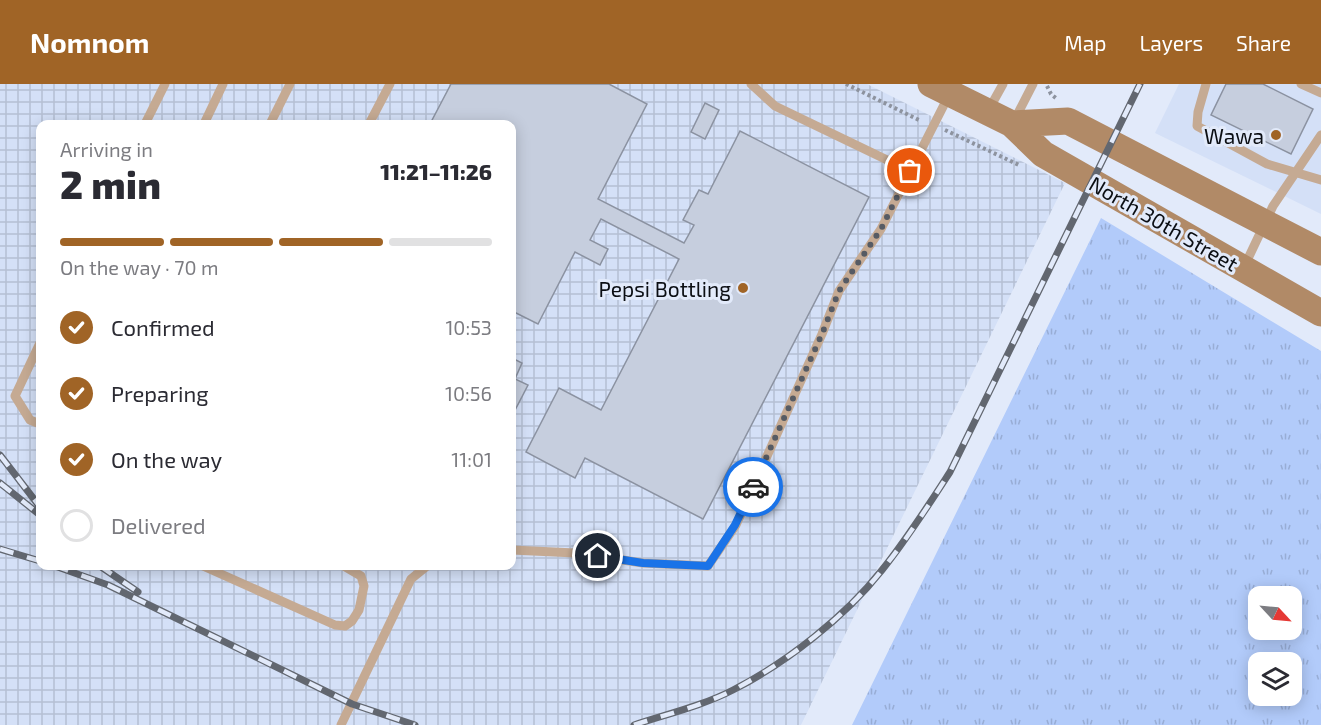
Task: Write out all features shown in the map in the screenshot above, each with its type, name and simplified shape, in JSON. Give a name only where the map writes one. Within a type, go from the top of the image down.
[{"type":"main road","name":"North 30th Street","points":[[940,88],[1012,124],[1043,154],[1321,313]]},
{"type":"main road","name":"North 30th Street","points":[[1012,124],[1068,121],[1321,252]]},
{"type":"lane","points":[[155,84],[159,96]]},
{"type":"lane","points":[[148,120],[165,84]]},
{"type":"lane","points":[[206,120],[224,84]]},
{"type":"lane","points":[[272,120],[290,84]]},
{"type":"lane","points":[[371,120],[390,84]]},
{"type":"lane","points":[[752,84],[774,106],[910,171]]},
{"type":"lane","points":[[988,111],[1003,84]]},
{"type":"lane","points":[[1012,124],[1034,84]]},
{"type":"lane","points":[[1206,84],[1198,112],[1197,126],[1267,164],[1294,174],[1321,180]]},
{"type":"lane","points":[[1301,84],[1321,93]]},
{"type":"lane","points":[[516,550],[575,553],[643,563],[708,566],[740,515],[822,334],[839,291],[881,229],[933,126],[940,88]]},
{"type":"lane","points":[[1243,269],[1273,206],[1321,135]]},
{"type":"lane","points":[[36,351],[15,396],[30,420],[36,422]]},
{"type":"lane","points":[[212,570],[335,625],[345,626],[352,621],[359,610],[364,586],[361,576],[351,570]]},
{"type":"lane","points":[[341,725],[411,579],[422,570]]},
{"type":"path","points":[[846,84],[1026,168]]},
{"type":"shaded area","points":[[0,84],[867,84],[1065,183],[801,725],[0,725]]},
{"type":"shaded area","points":[[1179,84],[1321,84],[1321,214],[1155,133]]},
{"type":"green space","points":[[1101,218],[1321,351],[1321,725],[852,725]]},
{"type":"building","name":"Pepsi Bottling","points":[[451,84],[609,84],[647,104],[598,199],[684,243],[694,225],[683,220],[699,190],[708,194],[740,131],[869,197],[703,519],[585,458],[575,478],[526,452],[559,388],[601,410],[679,259],[601,219],[590,240],[608,249],[600,265],[575,252],[538,324],[516,313],[516,120],[432,120]]},
{"type":"building","name":"Wawa","points":[[1226,84],[1263,84],[1313,109],[1291,154],[1211,115]]},
{"type":"building","points":[[705,103],[719,110],[705,139],[691,132]]},
{"type":"building","points":[[516,360],[522,363],[516,377]]},
{"type":"building","points":[[516,379],[528,385],[516,408]]},
{"type":"railway","points":[[634,725],[721,696],[753,679],[794,653],[833,622],[882,570],[950,472],[1140,84]]},
{"type":"railway","points":[[0,455],[36,502]]},
{"type":"railway","points":[[0,483],[36,512]]},
{"type":"railway","points":[[0,549],[36,560]]},
{"type":"railway","points":[[66,570],[108,585],[352,704],[415,725]]},
{"type":"railway","points":[[106,570],[138,592]]},
{"type":"way so far","points":[[753,487],[839,291],[881,229],[910,171]]},
{"type":"place","name":"Wawa","points":[[1276,135]]},
{"type":"place","name":"Pepsi Bottling","points":[[743,288]]},
{"type":"route","points":[[598,556],[643,563],[708,566],[735,525],[753,487]]}]
